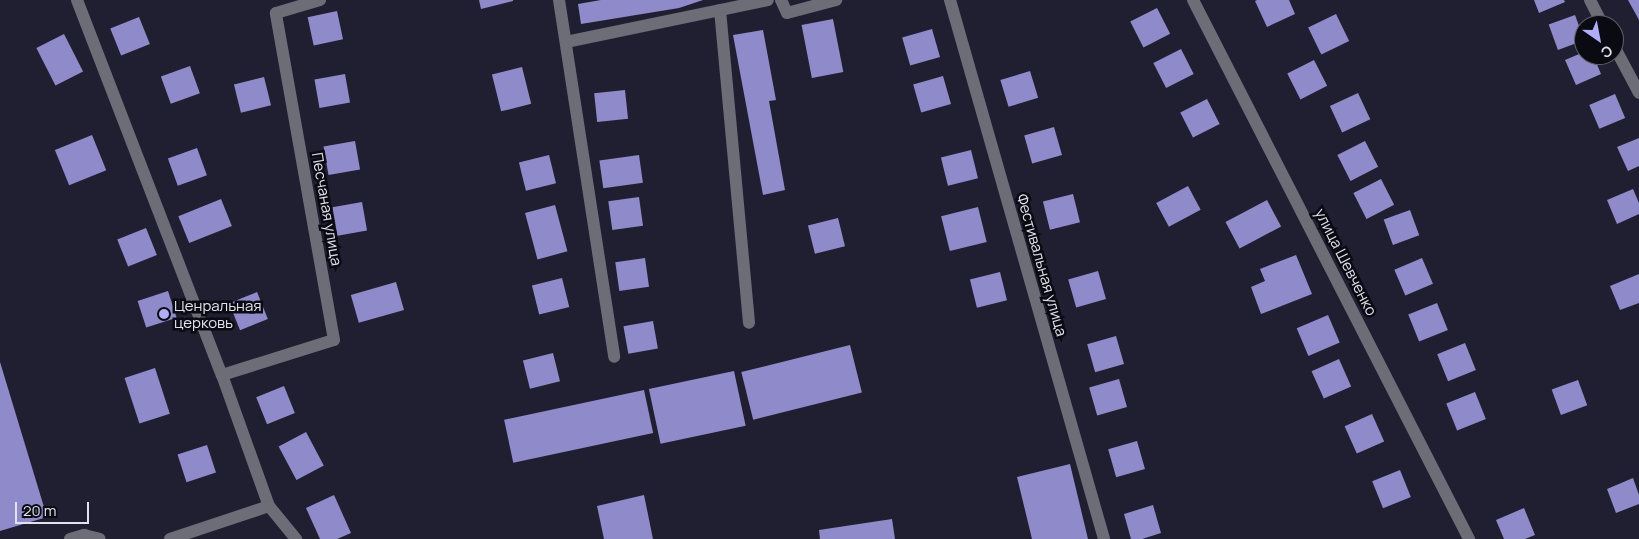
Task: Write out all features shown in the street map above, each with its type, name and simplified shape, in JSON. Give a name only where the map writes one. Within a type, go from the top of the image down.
[{"type":"street","points":[[77,0],[222,375],[269,506],[296,539]]},
{"type":"street","name":"Песчаная улица","points":[[222,375],[334,340],[276,14],[320,0]]},
{"type":"street","points":[[559,0],[614,357]]},
{"type":"street","points":[[566,42],[768,0]]},
{"type":"street","points":[[781,0],[787,13],[836,0]]},
{"type":"street","name":"Фестивальная улица","points":[[950,0],[1104,539]]},
{"type":"street","name":"улица Шевченко","points":[[1194,0],[1469,539]]},
{"type":"street","points":[[1590,0],[1598,15]]},
{"type":"street","points":[[720,10],[749,322]]},
{"type":"street","points":[[1624,65],[1639,93]]},
{"type":"street","points":[[170,539],[269,506]]},
{"type":"street","points":[[70,539],[84,536],[100,539]]},
{"type":"building","points":[[479,0],[513,0],[513,1],[481,9]]},
{"type":"building","points":[[601,0],[703,0],[679,8],[581,24],[578,4]]},
{"type":"building","points":[[1289,0],[1295,14],[1267,27],[1255,1]]},
{"type":"building","points":[[1534,0],[1564,0],[1565,2],[1539,13]]},
{"type":"building","points":[[1628,0],[1639,0],[1639,20]]},
{"type":"building","points":[[1157,8],[1170,34],[1143,47],[1130,22]]},
{"type":"building","points":[[337,11],[343,39],[314,46],[308,17]]},
{"type":"building","points":[[1336,14],[1349,41],[1321,55],[1308,28]]},
{"type":"building","points":[[1574,15],[1574,44],[1558,50],[1549,25]]},
{"type":"building","points":[[139,17],[150,44],[121,56],[110,29]]},
{"type":"building","points":[[833,19],[843,72],[812,78],[802,25]]},
{"type":"building","points":[[932,29],[940,57],[910,65],[902,38]]},
{"type":"building","points":[[763,30],[776,100],[769,101],[785,190],[763,195],[733,35]]},
{"type":"building","points":[[64,34],[83,71],[55,85],[36,48]]},
{"type":"building","points":[[1181,49],[1194,74],[1166,88],[1153,63]]},
{"type":"building","points":[[1574,56],[1574,65],[1597,65],[1601,74],[1576,85],[1565,60]]},
{"type":"building","points":[[1314,60],[1327,86],[1300,99],[1287,74]]},
{"type":"building","points":[[190,66],[200,93],[171,104],[161,77]]},
{"type":"building","points":[[522,67],[531,104],[501,111],[492,74]]},
{"type":"building","points":[[1030,71],[1038,98],[1009,107],[1000,80]]},
{"type":"building","points":[[345,74],[350,103],[320,108],[314,79]]},
{"type":"building","points":[[943,76],[951,104],[921,112],[913,85]]},
{"type":"building","points":[[264,77],[271,105],[241,113],[234,84]]},
{"type":"building","points":[[625,90],[628,119],[597,122],[594,93]]},
{"type":"building","points":[[1358,93],[1370,119],[1342,132],[1330,106]]},
{"type":"building","points":[[1615,94],[1625,118],[1599,129],[1589,105]]},
{"type":"building","points":[[1207,99],[1220,124],[1193,138],[1180,113]]},
{"type":"building","points":[[1054,127],[1062,155],[1032,163],[1024,136]]},
{"type":"building","points":[[92,135],[106,170],[69,185],[55,150]]},
{"type":"building","points":[[1639,138],[1639,166],[1628,171],[1617,147]]},
{"type":"building","points":[[355,141],[360,170],[329,175],[323,147]]},
{"type":"building","points":[[1365,141],[1378,167],[1351,181],[1337,155]]},
{"type":"building","points":[[197,148],[207,175],[178,186],[168,159]]},
{"type":"building","points":[[971,150],[978,178],[948,186],[941,157]]},
{"type":"building","points":[[549,155],[556,183],[526,191],[519,162]]},
{"type":"building","points":[[639,155],[643,183],[603,188],[599,161]]},
{"type":"building","points":[[1381,179],[1394,205],[1367,219],[1353,193]]},
{"type":"building","points":[[1188,186],[1201,210],[1169,227],[1156,203]]},
{"type":"building","points":[[1633,189],[1639,203],[1639,214],[1617,224],[1607,200]]},
{"type":"building","points":[[1073,194],[1080,222],[1050,230],[1043,201]]},
{"type":"building","points":[[639,197],[643,226],[612,230],[608,201]]},
{"type":"building","points":[[221,199],[232,226],[189,243],[178,216]]},
{"type":"building","points":[[1267,200],[1281,226],[1240,249],[1226,222]]},
{"type":"building","points":[[362,202],[367,231],[337,236],[332,207]]},
{"type":"building","points":[[555,205],[567,251],[537,259],[525,213]]},
{"type":"building","points":[[978,207],[987,242],[950,251],[941,216]]},
{"type":"building","points":[[1410,210],[1419,235],[1393,245],[1384,220]]},
{"type":"building","points":[[838,218],[845,246],[815,254],[808,225]]},
{"type":"building","points":[[146,228],[157,255],[128,267],[117,240]]},
{"type":"building","points":[[1296,255],[1312,294],[1261,314],[1251,287],[1265,281],[1260,269]]},
{"type":"building","points":[[645,258],[649,287],[619,291],[615,262]]},
{"type":"building","points":[[1422,258],[1433,284],[1405,295],[1394,270]]},
{"type":"building","points":[[1098,271],[1106,299],[1076,307],[1068,280]]},
{"type":"building","points":[[1000,272],[1007,300],[977,308],[970,279]]},
{"type":"building","points":[[1639,274],[1639,303],[1620,310],[1610,286]]},
{"type":"building","points":[[562,278],[569,307],[539,315],[532,285]]},
{"type":"building","points":[[396,282],[404,310],[359,323],[351,295]]},
{"type":"building","points":[[168,291],[177,318],[146,328],[138,301]]},
{"type":"building","points":[[257,292],[268,319],[240,330],[229,303]]},
{"type":"building","points":[[1437,303],[1448,330],[1419,342],[1408,315]]},
{"type":"building","points":[[1328,315],[1340,343],[1308,356],[1297,328]]},
{"type":"building","points":[[653,321],[658,349],[628,354],[623,326]]},
{"type":"building","points":[[1116,336],[1124,364],[1095,372],[1087,344]]},
{"type":"building","points":[[1465,343],[1476,370],[1448,381],[1437,354]]},
{"type":"building","points":[[850,345],[862,393],[753,420],[741,372]]},
{"type":"building","points":[[553,353],[560,381],[530,389],[523,360]]},
{"type":"building","points":[[1339,359],[1351,386],[1324,399],[1312,371]]},
{"type":"building","points":[[0,362],[47,517],[0,531]]},
{"type":"building","points":[[155,368],[170,414],[139,424],[125,378]]},
{"type":"building","points":[[734,371],[746,426],[661,444],[649,389]]},
{"type":"building","points":[[1119,379],[1127,407],[1097,415],[1089,388]]},
{"type":"building","points":[[1578,380],[1587,405],[1561,415],[1552,390]]},
{"type":"building","points":[[284,386],[295,413],[267,424],[256,397]]},
{"type":"building","points":[[644,390],[653,433],[513,463],[504,420]]},
{"type":"building","points":[[1475,392],[1486,419],[1457,431],[1446,404]]},
{"type":"building","points":[[1372,414],[1384,441],[1357,454],[1345,426]]},
{"type":"building","points":[[306,432],[324,466],[296,480],[279,447]]},
{"type":"building","points":[[1137,441],[1145,469],[1116,477],[1108,449]]},
{"type":"building","points":[[207,445],[216,473],[186,482],[178,455]]},
{"type":"building","points":[[1070,464],[1088,539],[1032,539],[1017,477]]},
{"type":"building","points":[[1400,470],[1411,497],[1383,508],[1372,481]]},
{"type":"building","points":[[1633,478],[1639,495],[1639,504],[1616,513],[1607,489]]},
{"type":"building","points":[[334,495],[351,533],[337,539],[320,539],[306,508]]},
{"type":"building","points":[[644,495],[653,539],[604,539],[597,506]]},
{"type":"building","points":[[1153,505],[1161,533],[1142,539],[1131,539],[1124,514]]},
{"type":"building","points":[[1524,508],[1535,535],[1525,539],[1504,539],[1496,520]]},
{"type":"building","points":[[892,519],[895,539],[820,539],[819,530]]},
{"type":"place","name":"Ценральная церковь","points":[[164,314]]}]
